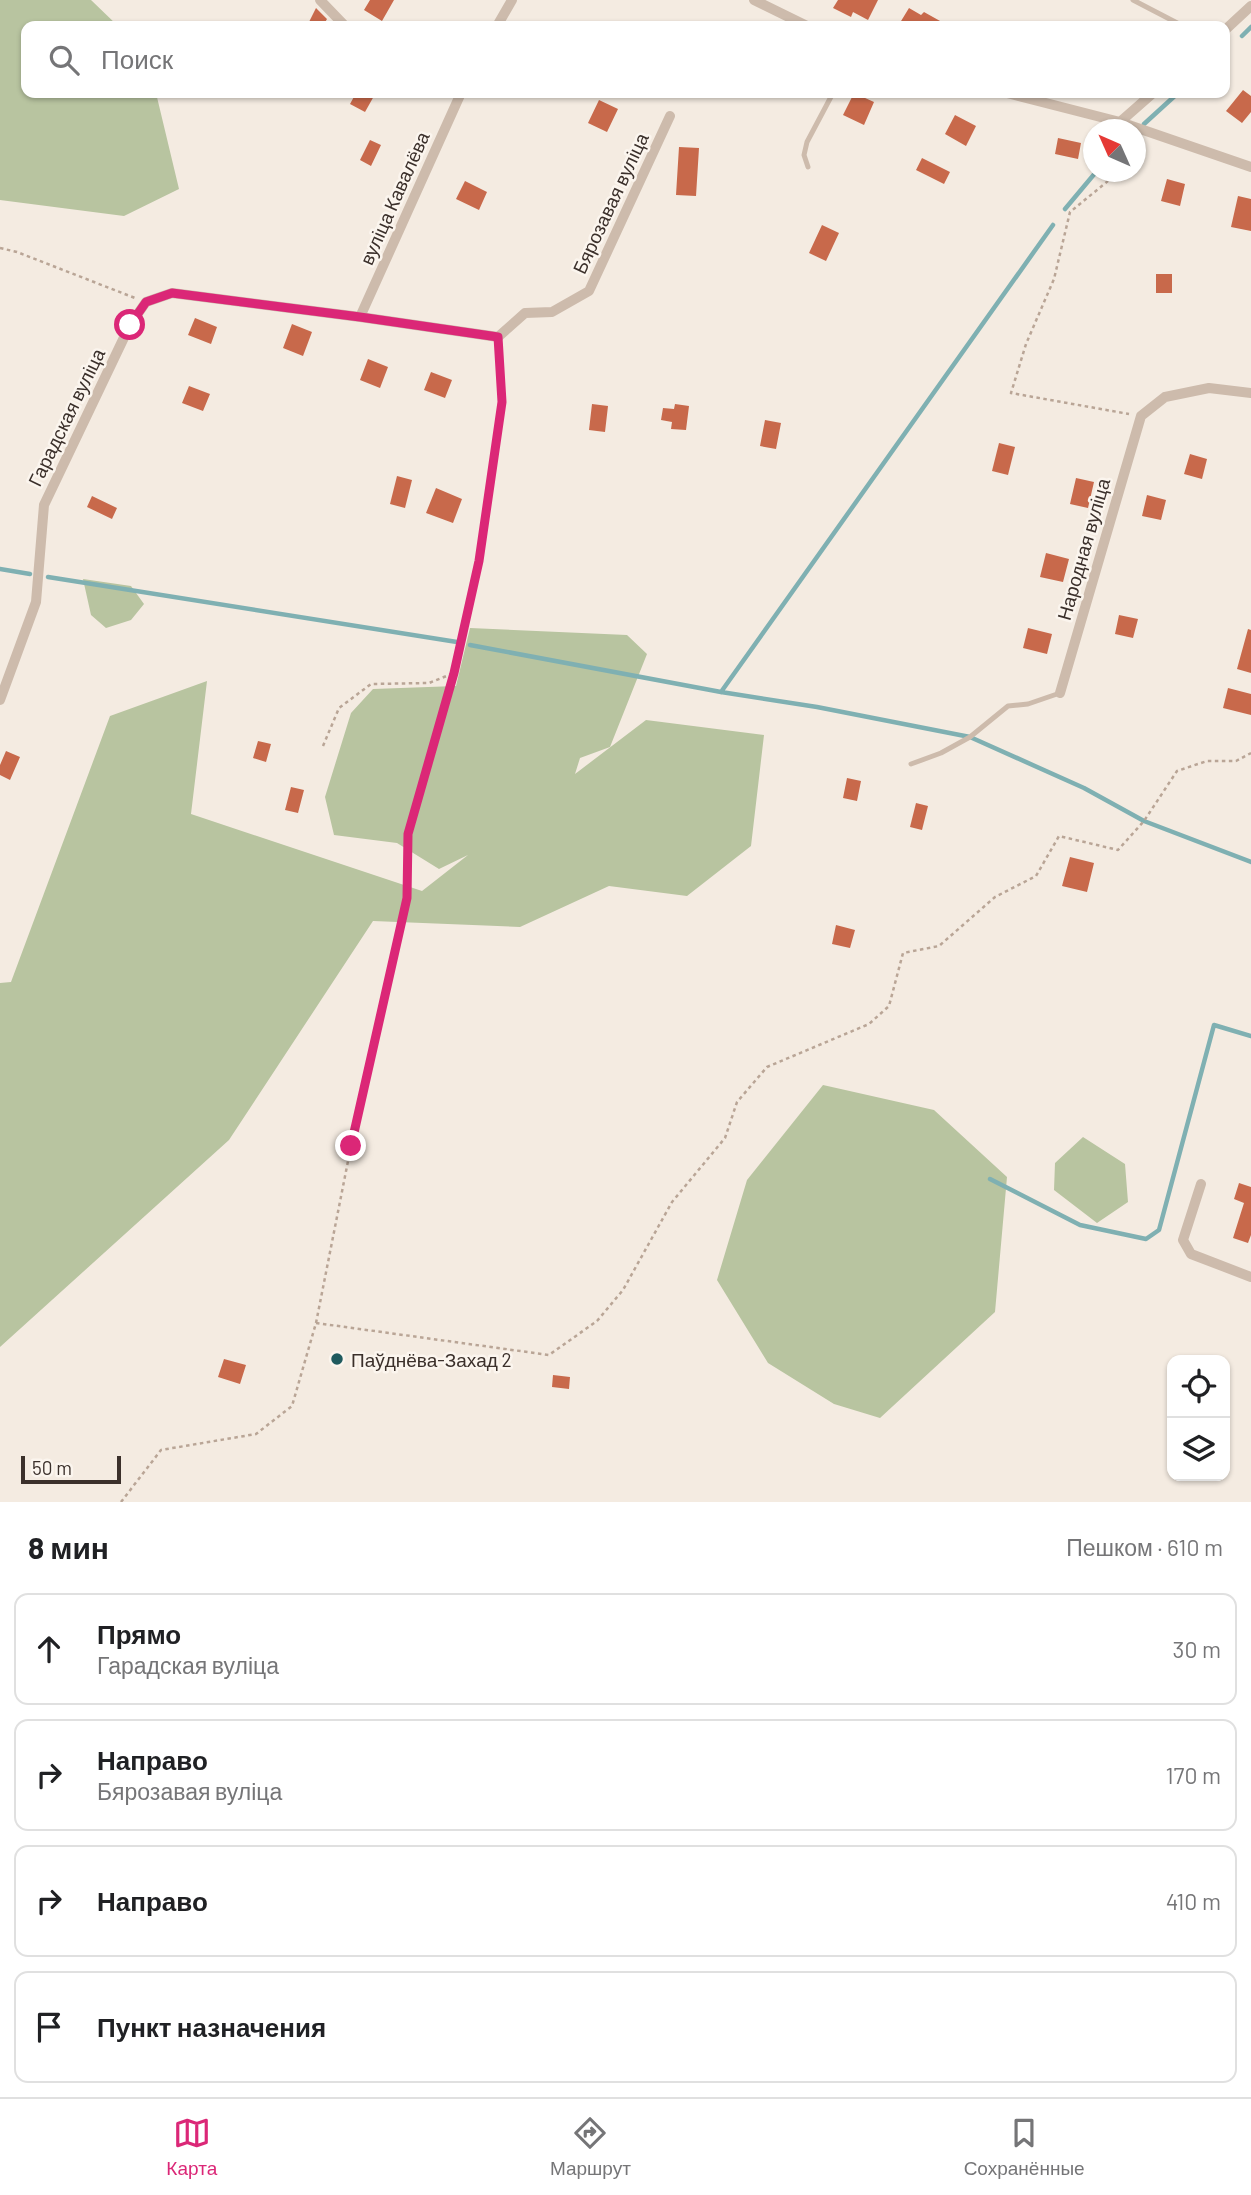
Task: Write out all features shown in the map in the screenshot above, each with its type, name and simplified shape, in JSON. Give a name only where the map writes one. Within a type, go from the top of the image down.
[{"type":"street","points":[[320,0],[340,21]]},
{"type":"street","points":[[500,21],[512,0]]},
{"type":"street","points":[[754,0],[797,21]]},
{"type":"street","points":[[1230,25],[1251,6]]},
{"type":"street","name":"вуліца Кавалёва","points":[[360,317],[455,98]]},
{"type":"street","points":[[1026,98],[1108,119]]},
{"type":"street","points":[[1123,119],[1147,98]]},
{"type":"street","name":"Бярозавая вуліца","points":[[498,337],[525,313],[552,312],[589,291],[670,116]]},
{"type":"street","points":[[1146,131],[1251,167]]},
{"type":"street","points":[[146,302],[172,293],[498,337]]},
{"type":"street","name":"Гарадская вуліца","points":[[0,700],[36,602],[44,505],[130,325],[146,302]]},
{"type":"street","points":[[1140,416],[1165,397],[1209,388],[1251,393]]},
{"type":"street","name":"Народная вуліца","points":[[1060,693],[1140,416]]},
{"type":"street","points":[[1201,1184],[1183,1240],[1191,1254],[1251,1277]]},
{"type":"lane","points":[[1133,0],[1173,21]]},
{"type":"lane","points":[[808,167],[804,155],[807,142],[830,98]]},
{"type":"lane","points":[[911,764],[942,753],[970,737],[1008,706],[1028,704],[1060,693]]},
{"type":"path","points":[[1107,182],[1070,212],[1054,279],[1026,344],[1011,393],[1140,416]]},
{"type":"path","points":[[0,248],[146,302]]},
{"type":"path","points":[[121,1502],[161,1450],[256,1434],[292,1406],[316,1323],[351,1146],[407,898],[408,834],[454,673],[479,561],[502,402],[498,337]]},
{"type":"path","points":[[323,746],[339,708],[371,684],[429,683],[454,673]]},
{"type":"path","points":[[316,1323],[549,1355],[597,1321],[623,1290],[672,1202],[726,1138],[737,1102],[767,1067],[869,1024],[889,1006],[903,953],[939,946],[995,898],[1036,876],[1059,836],[1118,850],[1144,821],[1177,771],[1207,761],[1236,761],[1251,753]]},
{"type":"green space","points":[[0,0],[91,0],[113,21],[21,21],[21,98],[157,98],[179,189],[124,216],[0,200]]},
{"type":"green space","points":[[83,579],[131,586],[144,604],[131,620],[106,628],[91,615]]},
{"type":"green space","points":[[470,628],[627,635],[647,654],[610,747],[580,758],[575,774],[646,720],[764,735],[751,846],[687,896],[609,886],[520,927],[373,921],[229,1140],[0,1347],[0,983],[11,982],[110,716],[207,681],[191,814],[422,891],[468,855],[439,869],[397,843],[334,835],[325,797],[351,713],[373,689],[456,686]]},
{"type":"green space","points":[[823,1085],[934,1110],[1007,1177],[995,1312],[880,1418],[834,1404],[768,1363],[717,1280],[747,1180]]},
{"type":"green space","points":[[1083,1137],[1125,1164],[1128,1202],[1097,1223],[1054,1190],[1055,1163]]},
{"type":"building","points":[[370,0],[394,0],[382,21],[364,10]]},
{"type":"building","points":[[838,0],[878,0],[868,20],[853,12],[851,17],[833,8]]},
{"type":"building","points":[[316,8],[327,19],[326,21],[310,21]]},
{"type":"building","points":[[909,8],[940,21],[901,21]]},
{"type":"building","points":[[1243,90],[1251,96],[1251,112],[1242,123],[1226,111]]},
{"type":"building","points":[[353,98],[373,98],[365,112],[350,104]]},
{"type":"building","points":[[852,98],[865,98],[874,102],[864,125],[843,115]]},
{"type":"building","points":[[599,100],[618,109],[607,132],[588,123]]},
{"type":"building","points":[[955,115],[976,126],[966,146],[945,134]]},
{"type":"building","points":[[1058,138],[1081,143],[1078,159],[1055,154]]},
{"type":"building","points":[[370,140],[381,145],[371,166],[360,160]]},
{"type":"building","points":[[679,147],[699,148],[696,196],[676,195]]},
{"type":"building","points":[[922,158],[950,172],[944,184],[916,170]]},
{"type":"building","points":[[1167,179],[1185,184],[1180,206],[1161,201]]},
{"type":"building","points":[[465,181],[487,192],[479,210],[456,199]]},
{"type":"building","points":[[1238,196],[1251,199],[1251,231],[1231,227]]},
{"type":"building","points":[[822,225],[839,233],[826,261],[809,253]]},
{"type":"building","points":[[1156,274],[1172,274],[1172,293],[1156,293]]},
{"type":"building","points":[[195,318],[217,327],[211,344],[188,335]]},
{"type":"building","points":[[292,324],[312,332],[303,356],[283,348]]},
{"type":"building","points":[[368,359],[388,367],[380,388],[360,380]]},
{"type":"building","points":[[431,372],[452,380],[445,398],[424,390]]},
{"type":"building","points":[[189,386],[210,394],[203,411],[182,403]]},
{"type":"building","points":[[592,404],[608,406],[605,432],[589,430]]},
{"type":"building","points":[[675,404],[689,406],[686,430],[671,429],[672,422],[661,420],[663,408],[674,409]]},
{"type":"building","points":[[765,420],[781,423],[776,449],[760,446]]},
{"type":"building","points":[[999,443],[1015,447],[1008,475],[992,471]]},
{"type":"building","points":[[1190,454],[1207,459],[1202,479],[1184,474]]},
{"type":"building","points":[[397,476],[412,480],[405,508],[390,504]]},
{"type":"building","points":[[1076,478],[1094,482],[1088,508],[1070,504]]},
{"type":"building","points":[[436,488],[462,499],[453,523],[426,513]]},
{"type":"building","points":[[1147,495],[1166,500],[1161,520],[1142,516]]},
{"type":"building","points":[[92,496],[117,508],[112,519],[87,507]]},
{"type":"building","points":[[1046,553],[1069,559],[1063,582],[1040,577]]},
{"type":"building","points":[[1119,615],[1138,619],[1133,638],[1115,634]]},
{"type":"building","points":[[1028,628],[1052,634],[1047,654],[1023,648]]},
{"type":"building","points":[[1248,629],[1251,630],[1251,673],[1237,669]]},
{"type":"building","points":[[1228,688],[1251,694],[1251,715],[1223,708]]},
{"type":"building","points":[[258,741],[271,744],[266,762],[253,758]]},
{"type":"building","points":[[6,751],[20,757],[10,780],[0,775],[0,765]]},
{"type":"building","points":[[847,778],[861,781],[857,801],[843,798]]},
{"type":"building","points":[[291,787],[304,790],[298,813],[285,810]]},
{"type":"building","points":[[916,803],[928,806],[922,830],[910,827]]},
{"type":"building","points":[[1070,857],[1094,863],[1087,892],[1062,886]]},
{"type":"building","points":[[836,925],[855,930],[850,948],[832,944]]},
{"type":"building","points":[[1239,1183],[1251,1187],[1251,1235],[1248,1243],[1233,1238],[1244,1203],[1234,1199]]},
{"type":"building","points":[[224,1359],[246,1365],[240,1384],[218,1377]]},
{"type":"building","points":[[553,1375],[570,1377],[569,1389],[552,1387]]},
{"type":"waterway","points":[[1242,36],[1251,27]]},
{"type":"waterway","points":[[1146,122],[1173,98]]},
{"type":"waterway","points":[[1065,209],[1088,182]]},
{"type":"waterway","points":[[721,692],[1053,225]]},
{"type":"waterway","points":[[0,569],[30,574]]},
{"type":"waterway","points":[[48,577],[457,642]]},
{"type":"waterway","points":[[470,645],[970,737],[1084,788],[1144,821],[1251,862]]},
{"type":"waterway","points":[[990,1179],[1080,1225],[1146,1239],[1159,1230],[1214,1025],[1251,1036]]},
{"type":"place","name":"Паўднёва-Захад 2","points":[[337,1359]]},
{"type":"route","points":[[130,325],[146,302],[172,293],[498,337],[502,402],[479,561],[454,673],[408,834],[407,898],[351,1146]]}]
